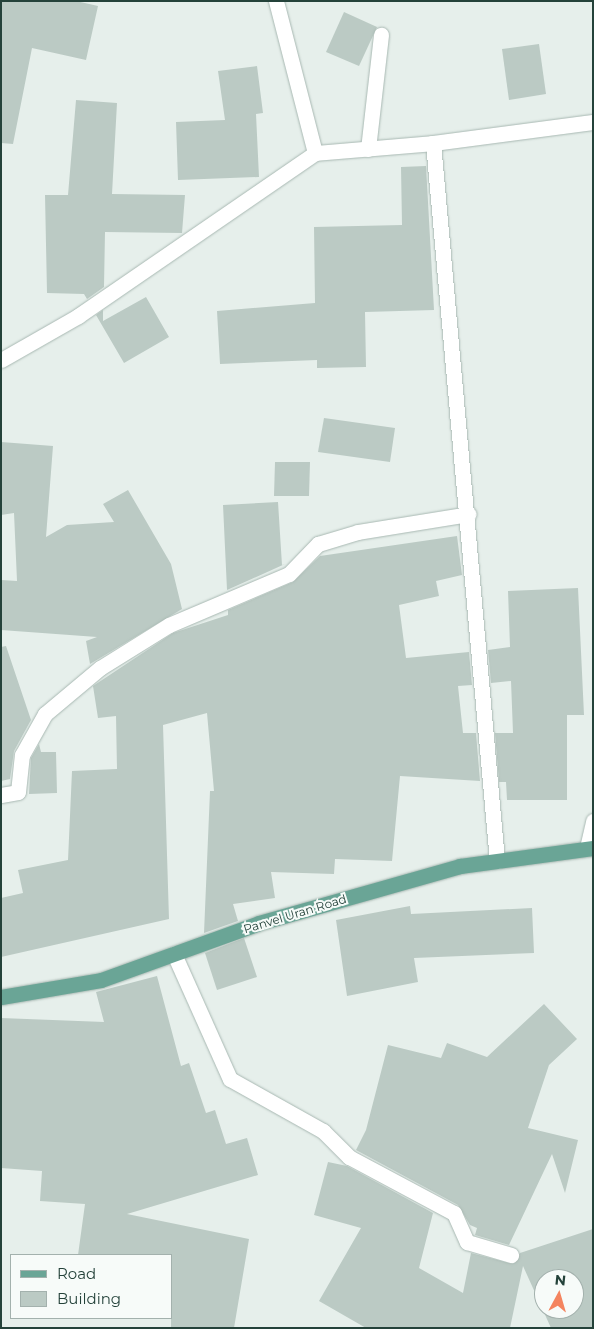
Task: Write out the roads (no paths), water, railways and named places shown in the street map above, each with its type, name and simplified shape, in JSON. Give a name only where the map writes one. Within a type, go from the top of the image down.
[{"type":"main road","name":"Panvel Uran Road","points":[[1,997],[102,980],[317,907],[460,866],[590,848]]},
{"type":"street","points":[[276,1],[316,153]]},
{"type":"street","points":[[368,149],[381,35]]},
{"type":"street","points":[[1,360],[78,316],[316,153],[433,143],[593,122]]},
{"type":"street","points":[[433,143],[469,514],[497,861]]},
{"type":"street","points":[[1,795],[18,792],[22,755],[45,714],[100,668],[169,625],[289,574],[318,544],[358,532],[469,514]]},
{"type":"street","points":[[590,848],[593,821]]},
{"type":"street","points":[[174,954],[230,1080],[323,1131],[349,1157],[454,1213],[468,1242],[510,1255]]}]
